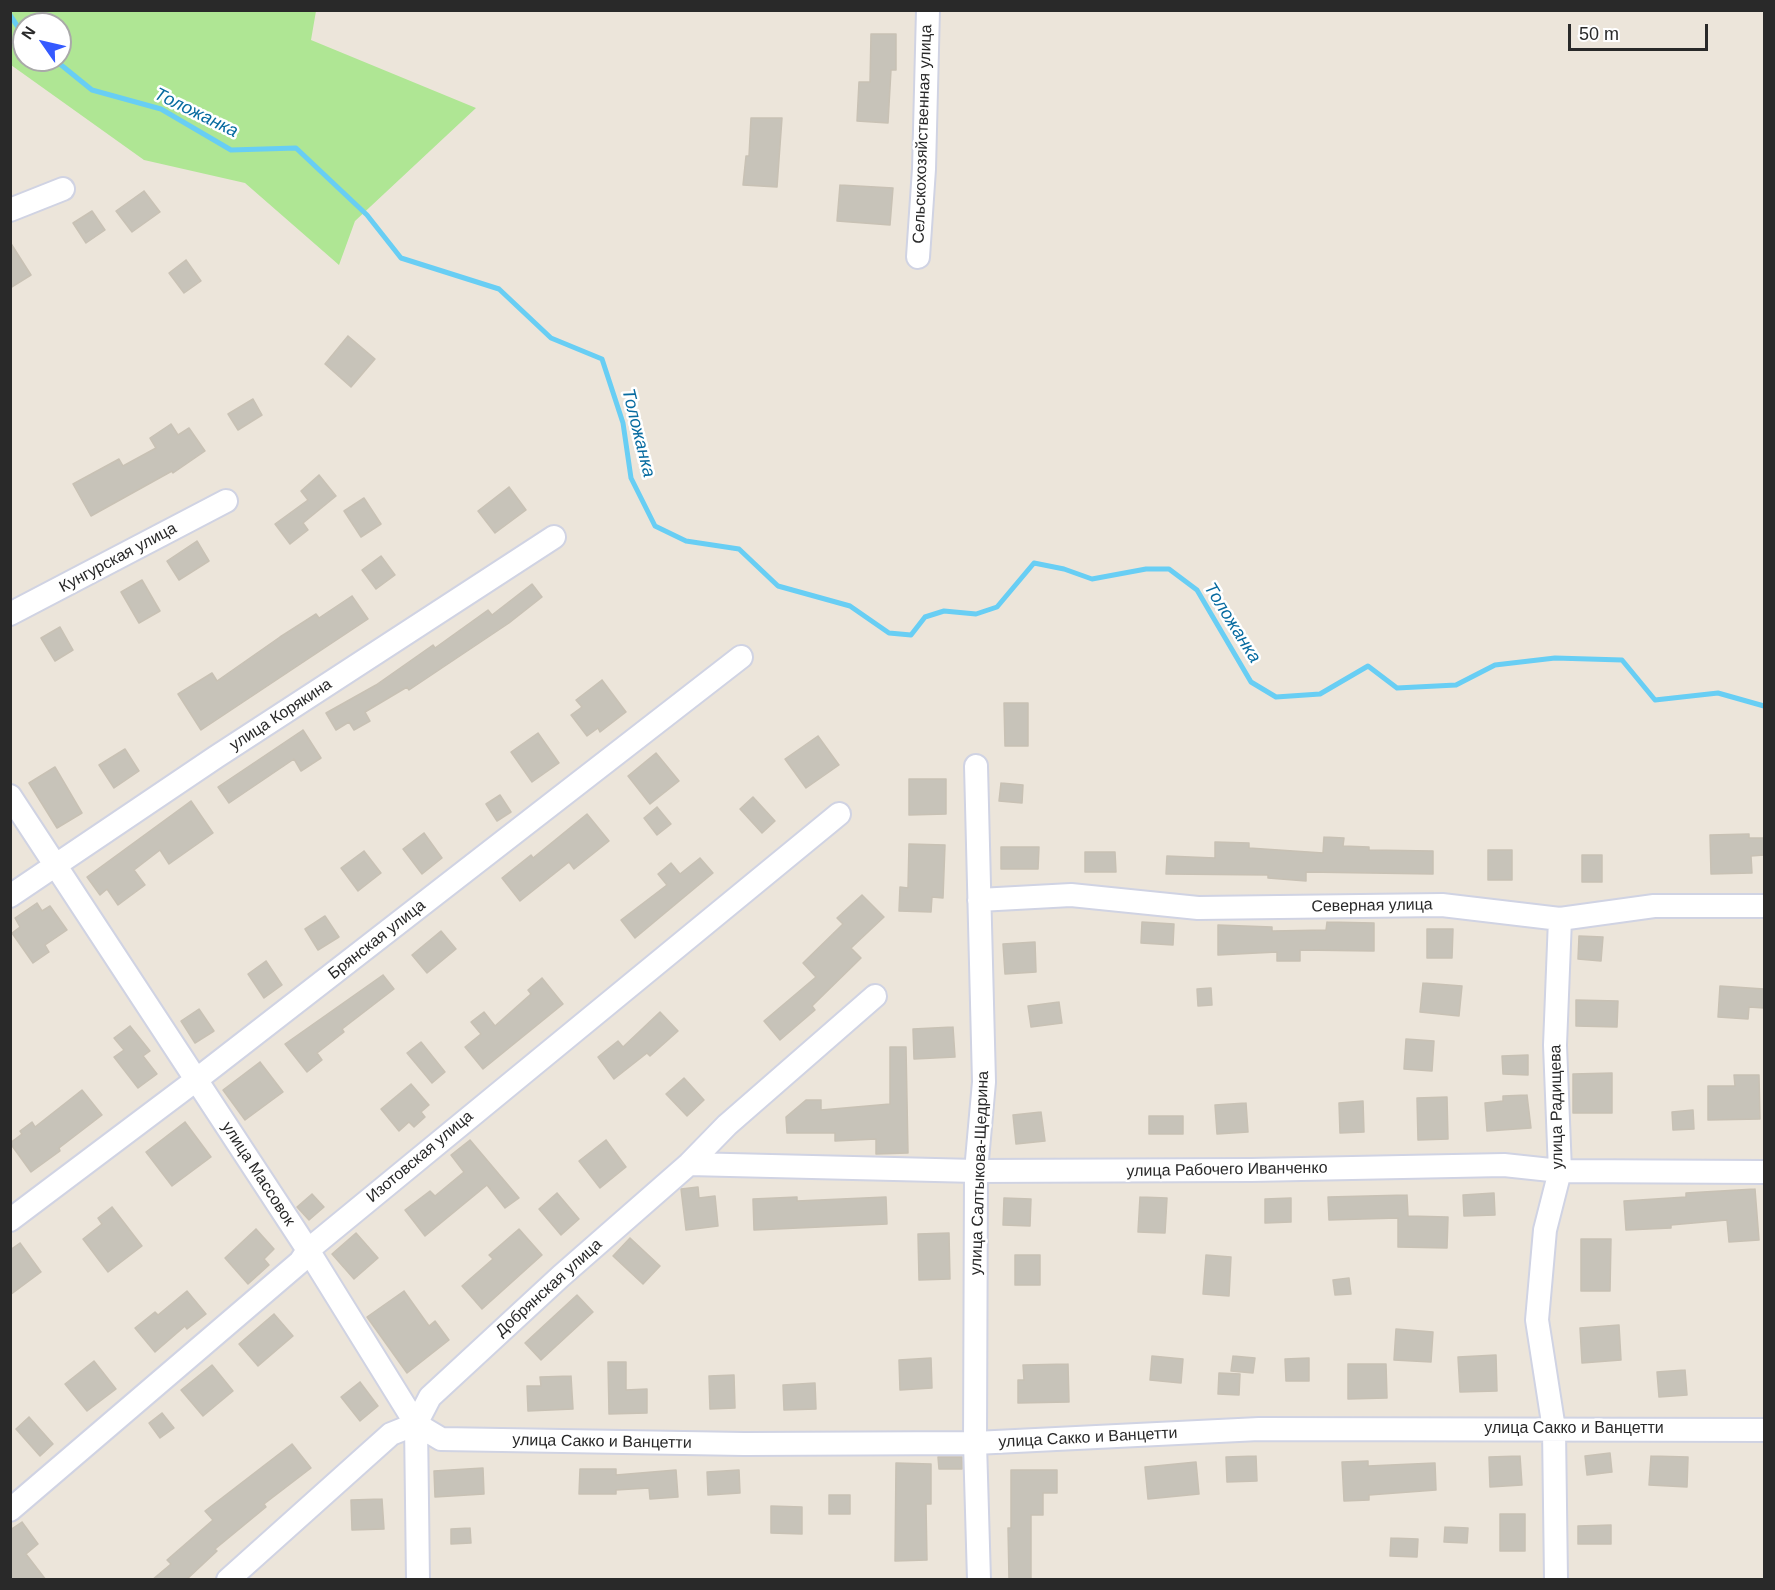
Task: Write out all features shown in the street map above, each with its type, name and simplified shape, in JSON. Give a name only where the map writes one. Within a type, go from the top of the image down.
[{"type":"street","name":"Сельскохозяйственная улица","points":[[918,257],[924,170],[928,10]]},
{"type":"street","points":[[10,210],[63,189]]},
{"type":"street","name":"Кунгурская улица","points":[[10,614],[226,501]]},
{"type":"street","name":"улица Корякина","points":[[10,896],[226,750],[554,537]]},
{"type":"street","name":"Брянская улица","points":[[10,1220],[196,1080],[741,657]]},
{"type":"street","name":"улица Салтыкова-Щедрина","points":[[976,766],[984,1082],[976,1171],[975,1443],[979,1580]]},
{"type":"street","name":"улица Массовок","points":[[10,796],[308,1250],[416,1424]]},
{"type":"street","name":"Изотовская улица","points":[[10,1510],[300,1262],[308,1250],[839,814]]},
{"type":"street","name":"Северная улица","points":[[980,900],[1071,895],[1198,908],[1442,905],[1560,919],[1654,906],[1764,906]]},
{"type":"street","name":"улица Радищева","points":[[1556,1580],[1554,1429],[1537,1320],[1545,1230],[1560,1171],[1555,1045],[1560,919]]},
{"type":"street","name":"Добрянская улица","points":[[416,1424],[430,1397],[561,1276],[689,1164],[727,1125],[875,996]]},
{"type":"street","name":"улица Рабочего Иванченко","points":[[689,1164],[976,1171],[1239,1170],[1504,1165],[1560,1171],[1764,1172]]},
{"type":"street","points":[[228,1580],[391,1434],[416,1424],[418,1580]]},
{"type":"street","name":"улица Сакко и Ванцетти","points":[[416,1424],[441,1439],[744,1444],[975,1443],[1259,1429],[1764,1430]]},
{"type":"green space","points":[[11,10],[316,11],[311,40],[476,108],[355,221],[339,265],[245,183],[144,160],[21,72],[72,72],[72,12],[12,12],[12,66]]},
{"type":"building","points":[[871,34],[896,34],[896,70],[891,70],[888,123],[857,121],[859,82],[870,82]]},
{"type":"building","points":[[751,118],[782,118],[777,187],[743,185],[746,156],[749,156]]},
{"type":"building","points":[[840,185],[893,188],[890,225],[837,221]]},
{"type":"building","points":[[144,191],[160,212],[132,232],[116,211]]},
{"type":"building","points":[[92,211],[105,230],[86,243],[73,223]]},
{"type":"building","points":[[10,242],[31,275],[10,288]]},
{"type":"building","points":[[186,260],[201,281],[184,293],[169,273]]},
{"type":"building","points":[[348,336],[375,359],[351,387],[325,364]]},
{"type":"building","points":[[253,399],[262,415],[238,430],[228,414]]},
{"type":"building","points":[[171,424],[178,435],[189,428],[205,451],[173,473],[172,471],[91,516],[73,484],[119,459],[123,466],[156,448],[150,438]]},
{"type":"building","points":[[319,475],[336,496],[303,523],[308,530],[290,544],[275,524],[308,500],[301,491]]},
{"type":"building","points":[[509,487],[526,510],[495,533],[478,511]]},
{"type":"building","points":[[364,498],[381,524],[361,537],[344,511]]},
{"type":"building","points":[[197,541],[209,561],[179,580],[167,561]]},
{"type":"building","points":[[381,556],[395,575],[376,589],[362,570]]},
{"type":"building","points":[[142,580],[160,611],[139,623],[121,592]]},
{"type":"building","points":[[532,584],[542,597],[509,623],[409,690],[407,687],[365,712],[370,721],[354,730],[349,722],[336,730],[326,713],[376,685],[433,645],[435,648],[488,610],[492,615]]},
{"type":"building","points":[[352,596],[368,619],[201,730],[178,694],[212,673],[217,681],[316,614],[319,618]]},
{"type":"building","points":[[60,627],[73,650],[55,661],[41,638]]},
{"type":"building","points":[[602,680],[626,712],[600,732],[598,728],[587,736],[571,715],[582,707],[576,700]]},
{"type":"building","points":[[1004,703],[1028,703],[1028,746],[1005,746]]},
{"type":"building","points":[[303,730],[321,758],[301,771],[294,759],[229,803],[218,787]]},
{"type":"building","points":[[538,733],[559,763],[532,782],[511,752]]},
{"type":"building","points":[[818,736],[839,765],[806,788],[785,759]]},
{"type":"building","points":[[125,749],[139,771],[114,788],[99,765]]},
{"type":"building","points":[[656,753],[679,781],[650,804],[628,776]]},
{"type":"building","points":[[55,767],[82,813],[57,828],[29,783]]},
{"type":"building","points":[[909,779],[946,779],[946,814],[909,815]]},
{"type":"building","points":[[1001,783],[1023,785],[1022,803],[999,801]]},
{"type":"building","points":[[500,795],[511,812],[497,821],[486,804]]},
{"type":"building","points":[[753,797],[775,821],[762,833],[740,809]]},
{"type":"building","points":[[191,801],[213,833],[169,864],[160,850],[134,870],[145,885],[118,905],[107,889],[100,895],[87,877]]},
{"type":"building","points":[[657,807],[671,824],[657,835],[644,818]]},
{"type":"building","points":[[587,814],[609,841],[574,869],[569,862],[520,901],[502,878],[531,855],[533,858]]},
{"type":"building","points":[[424,833],[442,858],[422,874],[403,849]]},
{"type":"building","points":[[1749,834],[1749,838],[1764,838],[1764,855],[1751,856],[1752,873],[1711,874],[1710,835]]},
{"type":"building","points":[[1324,837],[1344,838],[1343,846],[1369,847],[1369,850],[1433,851],[1433,874],[1306,872],[1306,881],[1268,878],[1268,875],[1166,874],[1167,856],[1215,858],[1215,842],[1249,843],[1249,848],[1323,853]]},
{"type":"building","points":[[909,844],[945,845],[943,898],[932,897],[931,912],[899,911],[900,887],[908,888]]},
{"type":"building","points":[[1001,847],[1039,847],[1038,869],[1001,869]]},
{"type":"building","points":[[1488,850],[1512,850],[1512,880],[1488,880]]},
{"type":"building","points":[[364,851],[381,873],[358,891],[341,868]]},
{"type":"building","points":[[1085,852],[1115,852],[1116,872],[1085,872]]},
{"type":"building","points":[[1582,855],[1602,855],[1602,882],[1582,882]]},
{"type":"building","points":[[700,858],[713,873],[635,938],[621,920],[667,885],[658,874],[671,863],[680,874]]},
{"type":"building","points":[[862,895],[884,917],[851,948],[861,958],[812,1006],[815,1010],[780,1040],[764,1021],[816,977],[803,963],[843,924],[837,918]]},
{"type":"building","points":[[37,903],[42,911],[50,906],[67,930],[45,945],[49,952],[33,963],[12,933],[20,927],[15,918]]},
{"type":"building","points":[[325,916],[339,937],[318,950],[305,929]]},
{"type":"building","points":[[1142,922],[1174,924],[1173,945],[1141,943]]},
{"type":"building","points":[[1327,922],[1374,923],[1374,951],[1300,950],[1300,961],[1277,961],[1277,952],[1218,955],[1218,925],[1272,927],[1272,931],[1326,930]]},
{"type":"building","points":[[1427,929],[1453,929],[1452,958],[1427,958]]},
{"type":"building","points":[[441,931],[456,949],[427,973],[412,955]]},
{"type":"building","points":[[1579,936],[1603,937],[1601,961],[1578,959]]},
{"type":"building","points":[[1035,942],[1036,972],[1005,974],[1003,944]]},
{"type":"building","points":[[266,961],[282,985],[264,998],[248,974]]},
{"type":"building","points":[[383,975],[394,989],[342,1029],[344,1032],[317,1053],[322,1060],[307,1072],[285,1044]]},
{"type":"building","points":[[542,978],[563,1004],[483,1069],[465,1047],[481,1034],[471,1022],[484,1012],[495,1026],[531,994],[528,990]]},
{"type":"building","points":[[1423,983],[1462,986],[1459,1016],[1420,1012]]},
{"type":"building","points":[[1720,986],[1764,989],[1764,1008],[1749,1007],[1748,1019],[1718,1017]]},
{"type":"building","points":[[1211,988],[1212,1005],[1198,1006],[1197,989]]},
{"type":"building","points":[[1576,1000],[1618,1001],[1617,1027],[1576,1026]]},
{"type":"building","points":[[1059,1002],[1062,1023],[1031,1027],[1028,1006]]},
{"type":"building","points":[[199,1009],[214,1031],[195,1043],[181,1021]]},
{"type":"building","points":[[660,1012],[678,1031],[650,1056],[647,1053],[614,1079],[598,1057],[618,1041],[623,1047]]},
{"type":"building","points":[[130,1026],[150,1051],[143,1056],[157,1074],[138,1088],[114,1057],[124,1050],[114,1038]]},
{"type":"building","points":[[953,1027],[955,1057],[914,1059],[913,1029]]},
{"type":"building","points":[[1406,1039],[1434,1041],[1432,1071],[1404,1069]]},
{"type":"building","points":[[421,1042],[445,1072],[432,1083],[407,1053]]},
{"type":"building","points":[[890,1047],[906,1047],[908,1153],[876,1154],[876,1139],[835,1141],[835,1133],[787,1133],[786,1117],[806,1100],[821,1100],[821,1110],[890,1104]]},
{"type":"building","points":[[1528,1055],[1528,1075],[1503,1074],[1502,1056]]},
{"type":"building","points":[[260,1062],[283,1092],[245,1120],[223,1090]]},
{"type":"building","points":[[1612,1073],[1612,1113],[1573,1113],[1573,1074]]},
{"type":"building","points":[[1734,1075],[1759,1075],[1760,1119],[1708,1120],[1708,1086],[1735,1086]]},
{"type":"building","points":[[684,1078],[704,1100],[687,1116],[666,1094]]},
{"type":"building","points":[[411,1084],[429,1105],[421,1112],[425,1117],[414,1127],[409,1122],[399,1131],[381,1109]]},
{"type":"building","points":[[82,1090],[102,1115],[31,1172],[10,1143],[32,1122],[35,1127]]},
{"type":"building","points":[[1527,1095],[1531,1128],[1487,1131],[1485,1103],[1503,1101],[1503,1096]]},
{"type":"building","points":[[1447,1097],[1448,1139],[1418,1140],[1417,1098]]},
{"type":"building","points":[[1363,1101],[1364,1132],[1340,1133],[1339,1103]]},
{"type":"building","points":[[1246,1103],[1248,1132],[1217,1134],[1215,1105]]},
{"type":"building","points":[[1693,1110],[1694,1129],[1673,1130],[1672,1112]]},
{"type":"building","points":[[1041,1112],[1045,1141],[1016,1144],[1013,1115]]},
{"type":"building","points":[[1149,1116],[1183,1116],[1183,1134],[1149,1134]]},
{"type":"building","points":[[185,1122],[211,1157],[172,1186],[146,1152]]},
{"type":"building","points":[[470,1140],[519,1198],[505,1208],[487,1185],[425,1236],[405,1210],[430,1191],[435,1196],[464,1172],[451,1155]]},
{"type":"building","points":[[606,1140],[626,1167],[600,1188],[579,1161]]},
{"type":"building","points":[[698,1187],[699,1198],[715,1196],[718,1226],[686,1230],[681,1189]]},
{"type":"building","points":[[1755,1189],[1759,1240],[1729,1242],[1727,1220],[1671,1225],[1671,1228],[1626,1230],[1624,1201],[1686,1197],[1686,1193]]},
{"type":"building","points":[[557,1193],[579,1219],[561,1235],[539,1209]]},
{"type":"building","points":[[1494,1193],[1495,1215],[1464,1216],[1463,1195]]},
{"type":"building","points":[[312,1194],[324,1207],[309,1220],[297,1207]]},
{"type":"building","points":[[1407,1195],[1408,1216],[1448,1217],[1447,1248],[1398,1247],[1398,1218],[1329,1220],[1328,1197]]},
{"type":"building","points":[[797,1197],[797,1201],[886,1197],[887,1224],[754,1230],[753,1199]]},
{"type":"building","points":[[1140,1197],[1167,1198],[1165,1233],[1138,1232]]},
{"type":"building","points":[[1004,1198],[1031,1199],[1030,1226],[1003,1225]]},
{"type":"building","points":[[1291,1198],[1291,1222],[1265,1223],[1265,1199]]},
{"type":"building","points":[[112,1207],[142,1246],[108,1272],[83,1239],[102,1224],[98,1218]]},
{"type":"building","points":[[256,1229],[274,1249],[264,1259],[269,1265],[248,1284],[225,1258]]},
{"type":"building","points":[[519,1229],[542,1255],[482,1309],[462,1286],[493,1259],[489,1255]]},
{"type":"building","points":[[356,1233],[378,1258],[354,1279],[332,1254]]},
{"type":"building","points":[[949,1233],[950,1279],[919,1280],[918,1234]]},
{"type":"building","points":[[630,1238],[660,1266],[643,1284],[613,1256]]},
{"type":"building","points":[[1581,1239],[1611,1239],[1610,1291],[1581,1291]]},
{"type":"building","points":[[20,1243],[41,1272],[10,1295],[10,1250]]},
{"type":"building","points":[[1015,1255],[1040,1255],[1040,1285],[1015,1285]]},
{"type":"building","points":[[1206,1255],[1231,1257],[1229,1296],[1203,1294]]},
{"type":"building","points":[[1349,1278],[1351,1294],[1335,1295],[1333,1280]]},
{"type":"building","points":[[187,1291],[206,1314],[187,1329],[185,1326],[155,1352],[135,1328],[155,1312],[158,1315]]},
{"type":"building","points":[[404,1291],[429,1326],[435,1321],[449,1340],[407,1373],[367,1317]]},
{"type":"building","points":[[577,1295],[593,1312],[541,1360],[525,1343]]},
{"type":"building","points":[[274,1314],[293,1336],[258,1366],[239,1344]]},
{"type":"building","points":[[1619,1325],[1621,1360],[1582,1363],[1580,1328]]},
{"type":"building","points":[[1396,1329],[1433,1332],[1431,1362],[1394,1360]]},
{"type":"building","points":[[1496,1355],[1497,1391],[1460,1392],[1458,1357]]},
{"type":"building","points":[[1152,1356],[1183,1359],[1181,1383],[1150,1380]]},
{"type":"building","points":[[1233,1356],[1255,1358],[1253,1373],[1231,1371]]},
{"type":"building","points":[[931,1358],[932,1388],[900,1390],[899,1360]]},
{"type":"building","points":[[1309,1358],[1309,1381],[1286,1381],[1285,1359]]},
{"type":"building","points":[[94,1361],[116,1389],[87,1411],[65,1384]]},
{"type":"building","points":[[608,1362],[626,1362],[626,1390],[647,1389],[647,1413],[609,1414]]},
{"type":"building","points":[[1068,1364],[1069,1402],[1018,1403],[1018,1380],[1024,1380],[1023,1365]]},
{"type":"building","points":[[1348,1364],[1386,1364],[1387,1398],[1348,1399]]},
{"type":"building","points":[[212,1365],[233,1391],[203,1416],[181,1390]]},
{"type":"building","points":[[1685,1370],[1687,1395],[1659,1397],[1657,1372]]},
{"type":"building","points":[[1219,1373],[1240,1374],[1239,1395],[1218,1394]]},
{"type":"building","points":[[734,1375],[735,1408],[710,1409],[709,1376]]},
{"type":"building","points":[[571,1376],[573,1409],[528,1411],[527,1386],[541,1386],[540,1377]]},
{"type":"building","points":[[360,1382],[378,1406],[360,1421],[341,1397]]},
{"type":"building","points":[[815,1383],[816,1409],[784,1410],[783,1385]]},
{"type":"building","points":[[162,1413],[174,1428],[160,1438],[149,1423]]},
{"type":"building","points":[[29,1417],[53,1444],[40,1456],[16,1429]]},
{"type":"building","points":[[292,1444],[311,1468],[264,1504],[266,1507],[215,1549],[217,1551],[186,1580],[152,1580],[171,1564],[167,1560],[213,1520],[205,1511]]},
{"type":"building","points":[[1610,1453],[1612,1472],[1587,1475],[1585,1456]]},
{"type":"building","points":[[1256,1456],[1257,1481],[1227,1482],[1226,1457]]},
{"type":"building","points":[[1520,1456],[1522,1485],[1490,1487],[1489,1457]]},
{"type":"building","points":[[1651,1456],[1688,1457],[1687,1487],[1649,1485]]},
{"type":"building","points":[[938,1457],[962,1457],[962,1469],[939,1469]]},
{"type":"building","points":[[1368,1461],[1368,1466],[1435,1463],[1436,1490],[1369,1495],[1369,1500],[1344,1501],[1342,1462]]},
{"type":"building","points":[[1196,1462],[1199,1494],[1148,1499],[1145,1467]]},
{"type":"building","points":[[896,1463],[931,1464],[931,1504],[926,1504],[927,1560],[895,1561]]},
{"type":"building","points":[[483,1468],[484,1494],[435,1497],[434,1471]]},
{"type":"building","points":[[580,1469],[616,1469],[616,1475],[676,1470],[678,1497],[650,1499],[649,1488],[616,1490],[616,1494],[579,1494]]},
{"type":"building","points":[[739,1470],[740,1493],[708,1495],[707,1472]]},
{"type":"building","points":[[1011,1470],[1057,1470],[1057,1493],[1043,1493],[1043,1515],[1031,1515],[1031,1580],[1009,1580],[1008,1528],[1011,1528]]},
{"type":"building","points":[[829,1495],[850,1495],[850,1514],[829,1514]]},
{"type":"building","points":[[382,1499],[384,1529],[352,1530],[351,1500]]},
{"type":"building","points":[[771,1506],[802,1507],[802,1534],[771,1533]]},
{"type":"building","points":[[1500,1514],[1525,1514],[1525,1551],[1500,1551]]},
{"type":"building","points":[[22,1522],[38,1544],[26,1554],[46,1580],[10,1580],[10,1530]]},
{"type":"building","points":[[1611,1525],[1611,1544],[1578,1544],[1578,1526]]},
{"type":"building","points":[[1445,1527],[1468,1528],[1467,1543],[1444,1542]]},
{"type":"building","points":[[470,1528],[471,1543],[451,1544],[451,1529]]},
{"type":"building","points":[[1391,1538],[1418,1539],[1417,1557],[1390,1556]]},
{"type":"waterway","name":"Толожанка","points":[[70,72],[92,90],[161,109],[231,150],[296,148],[367,215],[401,258],[499,289],[551,338],[602,359],[623,423],[631,478],[655,526],[686,541],[739,549],[778,586],[850,606],[889,633],[911,635],[925,617],[944,611],[976,614],[997,607],[1034,563],[1064,569],[1092,579],[1146,569],[1169,569],[1197,590],[1251,682],[1276,697],[1320,694],[1368,666],[1397,688],[1456,685],[1495,665],[1555,658],[1622,660],[1655,700],[1718,693],[1764,706]]}]
